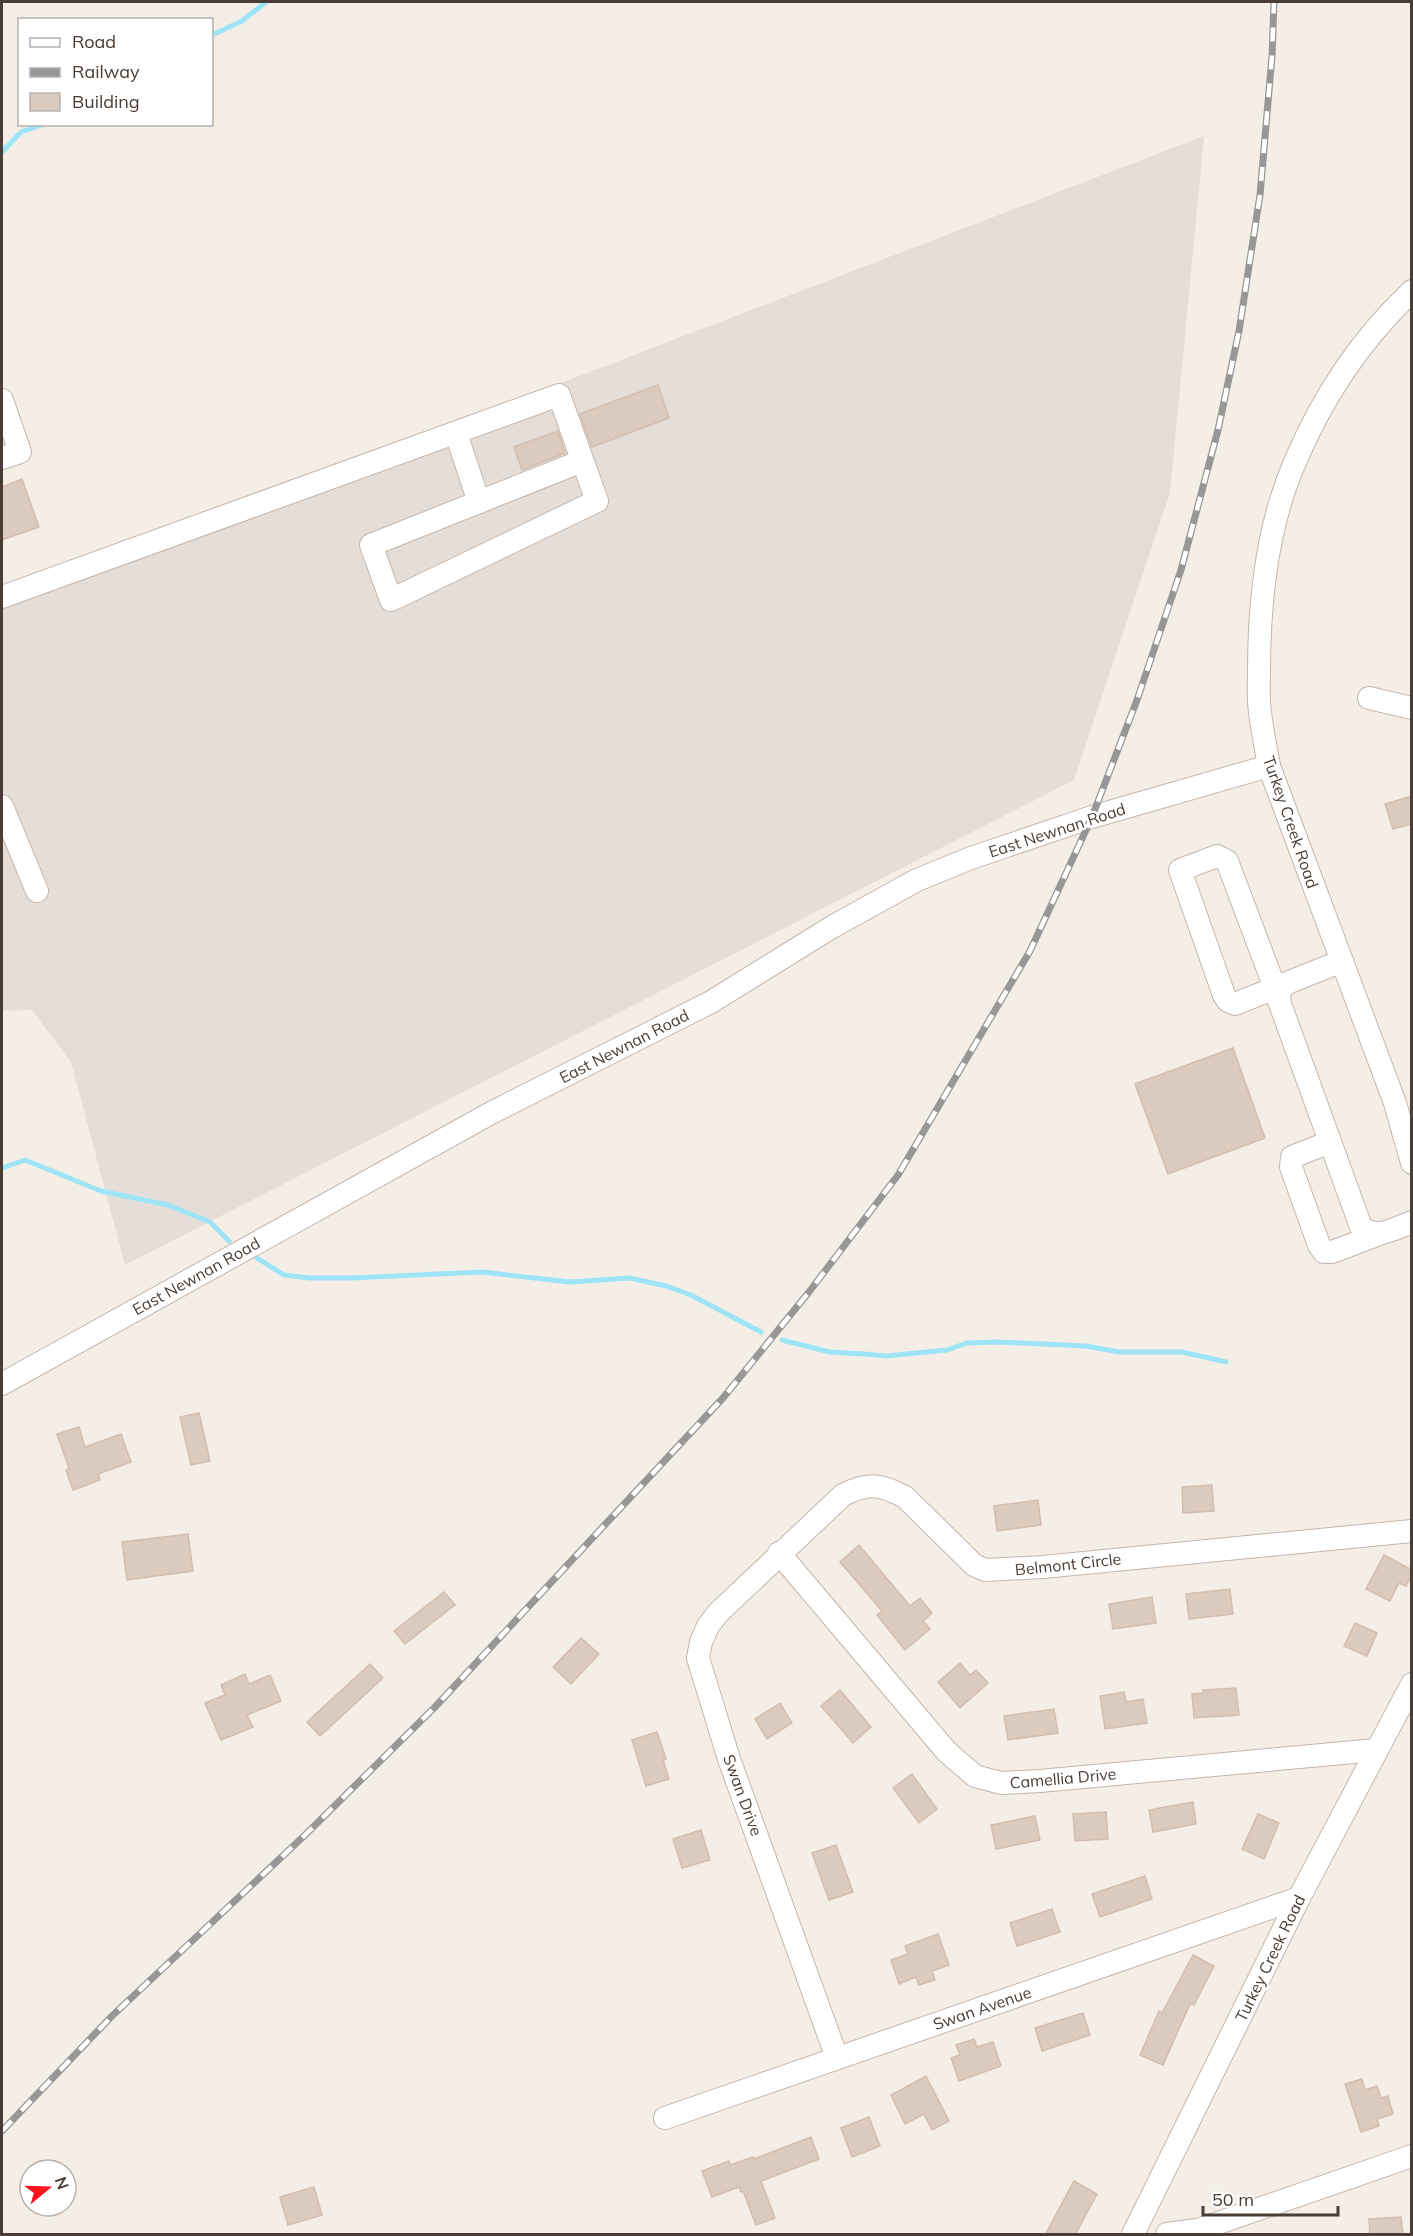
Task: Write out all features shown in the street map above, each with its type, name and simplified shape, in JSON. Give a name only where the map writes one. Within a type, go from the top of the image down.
[{"type":"street","name":"Turkey Creek Road","points":[[1412,291],[1366,339],[1334,386],[1294,464],[1272,537],[1261,612],[1259,657],[1260,710],[1269,766],[1395,1103],[1412,1163]]},
{"type":"street","points":[[2,597],[559,395],[597,501],[391,600],[371,544],[582,461]]},
{"type":"street","points":[[2,400],[20,452],[2,458]]},
{"type":"street","points":[[456,433],[479,502]]},
{"type":"street","points":[[1369,698],[1412,708]]},
{"type":"street","name":"East Newnan Road","points":[[2,1384],[491,1113],[711,1002],[832,927],[917,880],[971,858],[1092,817],[1269,766]]},
{"type":"street","points":[[2,806],[37,891]]},
{"type":"street","points":[[1342,961],[1277,989],[1235,1004],[1228,1001],[1180,870],[1217,856],[1227,861],[1277,989],[1279,1001],[1360,1227],[1370,1234],[1382,1233]]},
{"type":"street","points":[[1330,1142],[1292,1157],[1291,1167],[1319,1245],[1324,1252],[1332,1252],[1412,1222]]},
{"type":"street","name":"Belmont Circle","points":[[779,1553],[843,1495],[855,1488],[875,1485],[905,1497],[974,1565],[985,1570],[1043,1567],[1412,1531]]},
{"type":"street","name":"Camellia Drive","points":[[779,1553],[947,1752],[975,1776],[1001,1783],[1040,1781],[1376,1750]]},
{"type":"street","name":"Swan Drive","points":[[779,1553],[713,1619],[701,1642],[698,1658],[729,1759],[837,2058]]},
{"type":"street","name":"Turkey Creek Road","points":[[1133,2235],[1299,1898],[1412,1684]]},
{"type":"street","name":"Swan Avenue","points":[[665,2118],[1299,1898]]},
{"type":"street","points":[[1167,2235],[1198,2230],[1412,2156]]},
{"type":"shaded area","points":[[1204,136],[1170,493],[1074,780],[125,1265],[71,1062],[32,1010],[2,1011],[2,598]]},
{"type":"building","points":[[658,385],[669,418],[592,447],[580,414]]},
{"type":"building","points":[[558,431],[565,453],[522,470],[514,447]]},
{"type":"building","points":[[22,479],[39,527],[2,540],[2,487]]},
{"type":"building","points":[[1412,796],[1412,824],[1393,829],[1385,804]]},
{"type":"building","points":[[1233,1048],[1265,1138],[1168,1174],[1135,1084]]},
{"type":"building","points":[[199,1413],[210,1461],[191,1465],[180,1417]]},
{"type":"building","points":[[79,1427],[85,1447],[121,1434],[131,1462],[98,1474],[100,1480],[73,1490],[66,1470],[69,1468],[57,1434]]},
{"type":"building","points":[[1212,1485],[1214,1511],[1183,1513],[1182,1487]]},
{"type":"building","points":[[1038,1500],[1041,1525],[997,1531],[994,1506]]},
{"type":"building","points":[[188,1534],[193,1571],[127,1580],[122,1542]]},
{"type":"building","points":[[859,1545],[910,1606],[920,1598],[932,1613],[923,1621],[930,1629],[905,1650],[877,1615],[882,1611],[840,1562]]},
{"type":"building","points":[[1384,1555],[1412,1570],[1406,1586],[1399,1583],[1390,1601],[1366,1589]]},
{"type":"building","points":[[1230,1589],[1233,1614],[1189,1619],[1186,1594]]},
{"type":"building","points":[[444,1592],[455,1605],[405,1644],[394,1631]]},
{"type":"building","points":[[1152,1597],[1156,1623],[1113,1629],[1109,1604]]},
{"type":"building","points":[[1355,1623],[1377,1633],[1367,1656],[1344,1646]]},
{"type":"building","points":[[581,1638],[599,1654],[571,1684],[553,1667]]},
{"type":"building","points":[[960,1663],[970,1675],[976,1670],[988,1683],[960,1708],[938,1682]]},
{"type":"building","points":[[370,1664],[383,1678],[320,1736],[307,1722]]},
{"type":"building","points":[[245,1674],[249,1684],[270,1675],[281,1701],[247,1715],[253,1727],[221,1740],[205,1703],[225,1695],[221,1685]]},
{"type":"building","points":[[1236,1688],[1239,1715],[1194,1718],[1192,1694],[1203,1693],[1203,1690]]},
{"type":"building","points":[[840,1690],[871,1727],[853,1743],[821,1706]]},
{"type":"building","points":[[1124,1692],[1126,1702],[1143,1699],[1147,1723],[1105,1729],[1100,1696]]},
{"type":"building","points":[[780,1703],[792,1723],[767,1739],[755,1719]]},
{"type":"building","points":[[1054,1709],[1058,1733],[1008,1740],[1004,1716]]},
{"type":"building","points":[[657,1732],[666,1759],[663,1760],[669,1779],[646,1786],[632,1740]]},
{"type":"building","points":[[912,1774],[937,1809],[919,1823],[893,1788]]},
{"type":"building","points":[[1193,1802],[1196,1824],[1153,1832],[1149,1810]]},
{"type":"building","points":[[1106,1812],[1108,1839],[1075,1841],[1073,1814]]},
{"type":"building","points":[[1258,1814],[1279,1823],[1264,1859],[1242,1849]]},
{"type":"building","points":[[1035,1816],[1040,1840],[996,1849],[991,1825]]},
{"type":"building","points":[[701,1830],[710,1860],[682,1868],[673,1839]]},
{"type":"building","points":[[836,1845],[853,1892],[829,1900],[812,1853]]},
{"type":"building","points":[[1145,1876],[1152,1899],[1100,1917],[1092,1894]]},
{"type":"building","points":[[1052,1909],[1060,1932],[1017,1946],[1010,1923]]},
{"type":"building","points":[[938,1934],[949,1965],[932,1971],[935,1980],[919,1985],[916,1977],[899,1984],[891,1960],[908,1954],[905,1946]]},
{"type":"building","points":[[1193,1955],[1214,1966],[1194,2005],[1190,2004],[1163,2065],[1140,2055],[1159,2011],[1162,2013]]},
{"type":"building","points":[[1083,2013],[1090,2035],[1042,2051],[1035,2028]]},
{"type":"building","points":[[974,2039],[977,2047],[993,2042],[1001,2066],[959,2081],[951,2058],[960,2055],[956,2045]]},
{"type":"building","points":[[926,2076],[949,2121],[932,2130],[924,2114],[905,2124],[891,2095]]},
{"type":"building","points":[[1362,2079],[1365,2090],[1377,2086],[1381,2098],[1388,2096],[1393,2114],[1377,2119],[1379,2126],[1361,2132],[1345,2084]]},
{"type":"building","points":[[869,2117],[880,2146],[852,2157],[841,2128]]},
{"type":"building","points":[[811,2137],[819,2159],[761,2181],[775,2218],[756,2225],[743,2191],[741,2192],[739,2187],[712,2197],[702,2171],[729,2161],[730,2165],[753,2157],[754,2159]]},
{"type":"building","points":[[1074,2181],[1097,2194],[1075,2235],[1045,2235]]},
{"type":"building","points":[[314,2187],[322,2215],[288,2225],[280,2197]]},
{"type":"building","points":[[1401,2217],[1403,2235],[1370,2235],[1369,2219]]},
{"type":"waterway","points":[[213,35],[242,21],[266,2]]},
{"type":"waterway","points":[[2,152],[21,132],[39,126]]},
{"type":"waterway","points":[[2,1168],[25,1160],[101,1191],[168,1205],[210,1222],[229,1241]]},
{"type":"waterway","points":[[257,1258],[284,1275],[310,1278],[482,1272],[570,1282],[630,1278],[666,1286],[691,1295],[761,1332]]},
{"type":"waterway","points":[[782,1340],[830,1352],[886,1356],[947,1350],[967,1343],[997,1342],[1086,1346],[1119,1352],[1182,1352],[1226,1362]]},
{"type":"railway","points":[[2,2131],[112,2016],[304,1836],[435,1707],[723,1398],[809,1292],[898,1175],[1030,951],[1092,817],[1137,700],[1181,570],[1218,430],[1239,331],[1260,195],[1272,56],[1274,2]]}]
